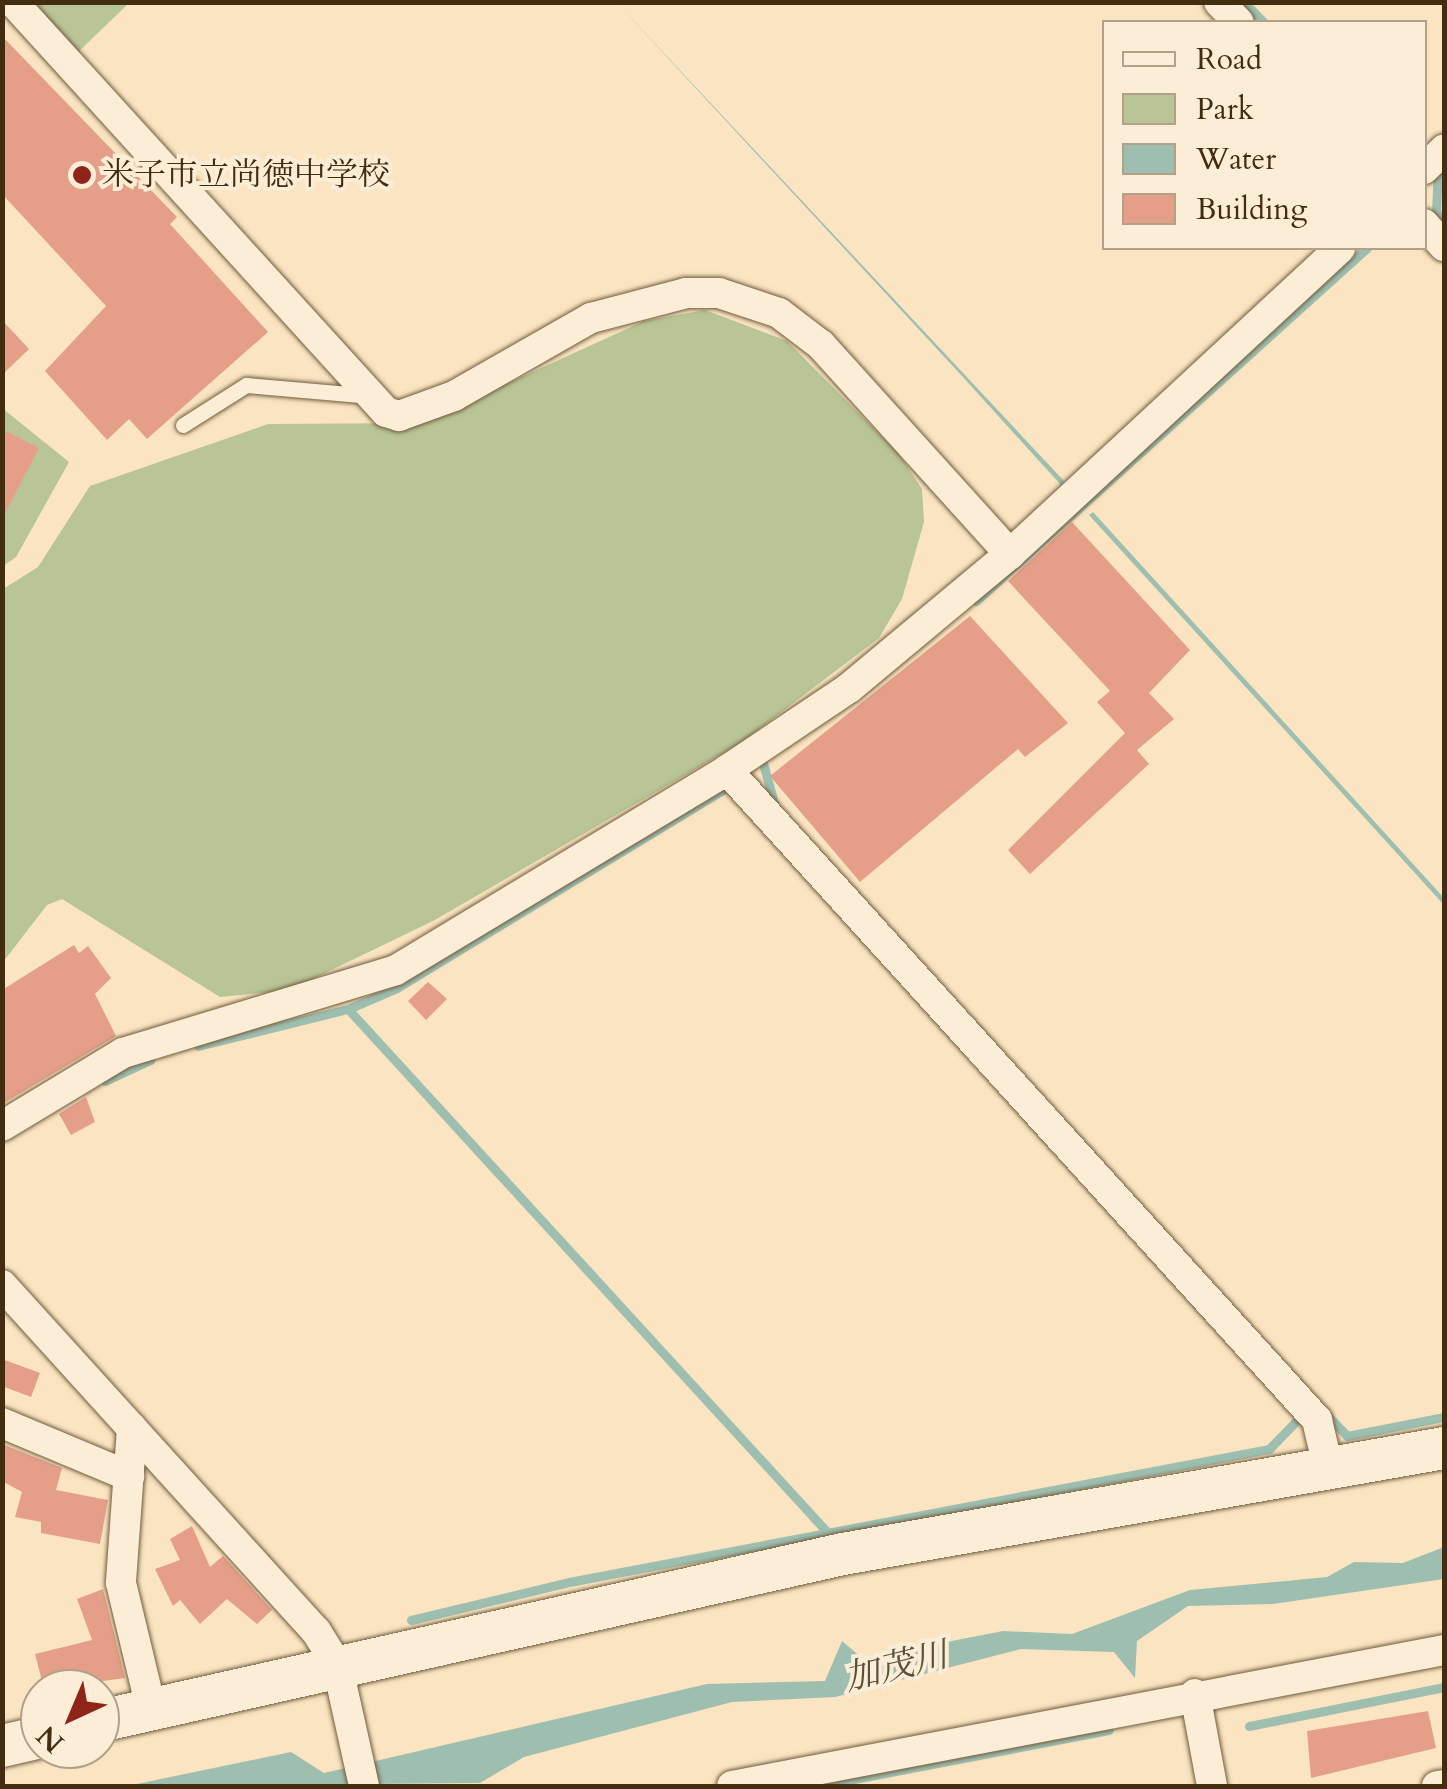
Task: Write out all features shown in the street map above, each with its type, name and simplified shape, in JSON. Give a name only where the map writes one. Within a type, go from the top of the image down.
[{"type":"street","points":[[14,2],[372,396],[400,416],[454,396],[591,318],[686,293],[750,300],[821,344],[1010,554]]},
{"type":"street","points":[[1427,227],[1444,246]]},
{"type":"street","points":[[2,1126],[122,1053],[396,970],[727,770],[849,688],[1010,554],[1338,250]]},
{"type":"street","points":[[727,770],[1317,1420],[1328,1467]]},
{"type":"street","points":[[2,1285],[132,1428],[342,1682],[364,1786]]},
{"type":"street","points":[[2,1423],[129,1476]]},
{"type":"street","points":[[132,1428],[121,1583],[151,1708]]},
{"type":"street","points":[[120,1717],[151,1708],[342,1682],[842,1554],[1444,1448]]},
{"type":"street","points":[[732,1786],[1195,1694],[1444,1650]]},
{"type":"street","points":[[1195,1694],[1212,1786]]},
{"type":"street","points":[[1437,1786],[1444,1785]]},
{"type":"lane","points":[[183,425],[246,385],[372,396]]},
{"type":"green space","points":[[30,3],[129,3],[76,54]]},
{"type":"green space","points":[[705,310],[787,341],[898,453],[922,489],[924,522],[902,599],[879,638],[742,742],[433,921],[290,990],[220,997],[62,899],[47,905],[3,962],[3,589],[38,567],[90,486],[268,424],[421,423],[644,321]]},
{"type":"green space","points":[[2,408],[69,462],[16,557],[3,566]]},
{"type":"water","points":[[617,3],[1064,481],[1061,485],[962,376]]},
{"type":"water","points":[[1093,512],[1444,898],[1444,905],[1089,515]]},
{"type":"water","name":"加茂川","points":[[1444,1547],[1444,1579],[1273,1604],[1188,1606],[1137,1641],[1135,1678],[1114,1652],[1021,1649],[835,1697],[732,1702],[524,1757],[480,1783],[127,1786],[291,1752],[324,1773],[707,1684],[825,1681],[842,1641],[875,1669],[921,1647],[1003,1631],[1072,1634],[1190,1590],[1327,1577],[1354,1562],[1403,1563]]},
{"type":"building","points":[[2,36],[177,217],[170,224],[268,332],[147,439],[129,419],[107,440],[45,371],[106,306],[2,194]]},
{"type":"building","points":[[2,320],[29,349],[2,375]]},
{"type":"building","points":[[2,429],[39,448],[2,519]]},
{"type":"building","points":[[1072,522],[1190,650],[1149,693],[1174,719],[1137,750],[1149,764],[1030,874],[1008,850],[1125,733],[1097,702],[1110,691],[1008,581]]},
{"type":"building","points":[[970,616],[1068,723],[1025,757],[1018,749],[860,882],[770,776]]},
{"type":"building","points":[[74,945],[79,953],[88,946],[111,978],[95,994],[116,1036],[2,1104],[2,990]]},
{"type":"building","points":[[428,982],[447,999],[426,1020],[408,1001]]},
{"type":"building","points":[[86,1097],[95,1122],[71,1135],[59,1114]]},
{"type":"building","points":[[2,1359],[40,1373],[31,1397],[2,1386]]},
{"type":"building","points":[[2,1444],[62,1468],[56,1490],[108,1500],[100,1544],[41,1533],[41,1522],[15,1517],[22,1492],[2,1481]]},
{"type":"building","points":[[192,1526],[210,1567],[223,1556],[272,1610],[257,1624],[227,1599],[200,1624],[180,1600],[173,1606],[155,1569],[180,1560],[170,1539]]},
{"type":"building","points":[[103,1589],[125,1678],[120,1679],[120,1669],[39,1669],[35,1654],[92,1640],[77,1599]]},
{"type":"building","points":[[1428,1711],[1436,1748],[1311,1778],[1307,1731]]},
{"type":"waterway","points":[[1244,2],[1261,20]]},
{"type":"waterway","points":[[1438,167],[1436,212],[1444,221]]},
{"type":"waterway","points":[[976,601],[1365,250]]},
{"type":"waterway","points":[[763,763],[774,803]]},
{"type":"waterway","points":[[198,1046],[348,1009],[397,988],[732,784]]},
{"type":"waterway","points":[[348,1009],[827,1532]]},
{"type":"waterway","points":[[105,1081],[150,1060]]},
{"type":"waterway","points":[[1324,1412],[1347,1436],[1444,1417]]},
{"type":"waterway","points":[[411,1620],[569,1582],[1269,1449],[1303,1414]]},
{"type":"waterway","points":[[1249,1726],[1444,1687]]},
{"type":"waterway","points":[[818,1786],[1109,1730]]},
{"type":"place","name":"米子市立尚徳中学校","points":[[82,175]]}]
